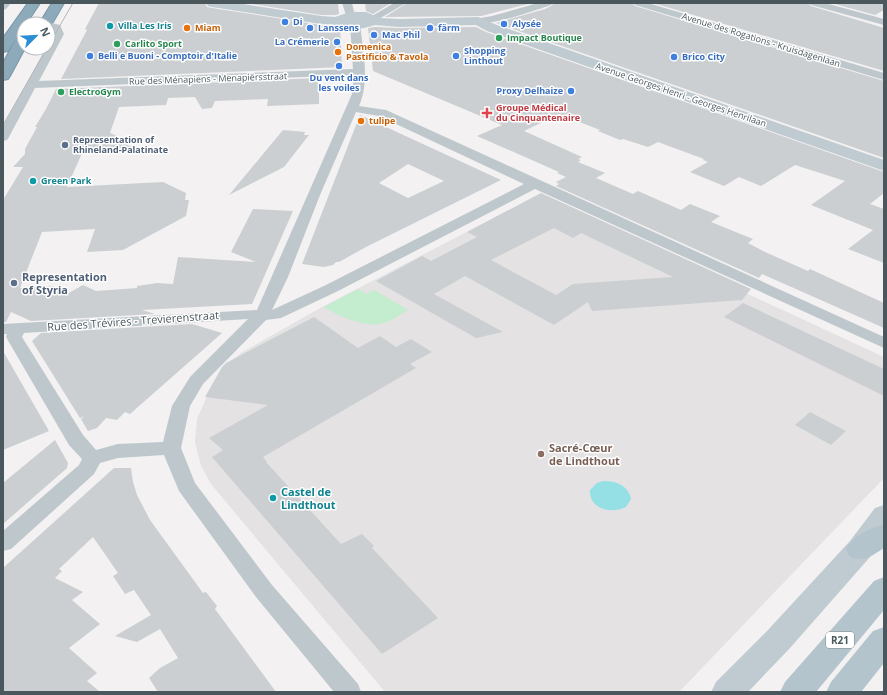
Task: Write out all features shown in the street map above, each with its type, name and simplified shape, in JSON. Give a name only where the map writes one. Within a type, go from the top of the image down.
[{"type":"highway","points":[[3,31],[22,3]]},
{"type":"highway","points":[[3,48],[34,3]]},
{"type":"highway","points":[[37,16],[45,3]]},
{"type":"highway","points":[[50,16],[58,3]]},
{"type":"highway","points":[[3,78],[16,53]]},
{"type":"highway","points":[[3,78],[21,56]]},
{"type":"main road","points":[[860,549],[884,534]]},
{"type":"main road","name":"R21","points":[[796,692],[884,589]]},
{"type":"main road","points":[[842,692],[884,640]]},
{"type":"street","points":[[3,7],[6,3]]},
{"type":"street","points":[[212,3],[321,20],[349,20],[370,23],[401,3]]},
{"type":"street","points":[[348,3],[349,20],[359,72],[360,82],[358,94],[313,195],[280,277],[262,313],[196,381],[181,406],[171,448],[186,486],[264,591],[349,692]]},
{"type":"street","points":[[374,19],[390,23],[478,22],[548,3]]},
{"type":"street","name":"Avenue des Rogations - Kruisdagenlaan","points":[[638,3],[884,77]]},
{"type":"street","points":[[814,3],[884,22]]},
{"type":"street","name":"Avenue Georges Henri - Georges Henrilaan","points":[[478,22],[884,166]]},
{"type":"street","points":[[56,28],[58,29],[59,34],[56,40]]},
{"type":"street","points":[[3,137],[47,56]]},
{"type":"street","name":"Rue des Ménapiens - Menapiërsstraat","points":[[32,85],[359,72]]},
{"type":"street","points":[[352,108],[382,112],[535,184],[884,343]]},
{"type":"street","name":"Rue des Trévires - Trevierenstraat","points":[[10,329],[262,313],[275,315],[535,184]]},
{"type":"street","points":[[10,329],[76,440],[92,458]]},
{"type":"street","points":[[92,458],[118,451],[171,448]]},
{"type":"street","points":[[3,543],[87,469],[92,458]]},
{"type":"street","points":[[727,692],[779,639],[860,549],[884,514]]},
{"type":"shaded area","name":"Sacré-Cœur de Lindthout","points":[[536,196],[884,357],[884,478],[679,692],[385,692],[211,484],[201,466],[195,442],[197,419],[212,385],[225,366],[241,353],[322,307]]},
{"type":"green space","points":[[358,289],[366,294],[374,290],[408,310],[387,322],[380,324],[367,324],[351,320],[324,307]]},
{"type":"water","points":[[603,481],[617,483],[627,490],[631,499],[626,507],[608,510],[602,509],[593,502],[590,490],[597,483]]},
{"type":"building","points":[[99,3],[205,3],[207,7],[212,8],[340,27],[342,67],[61,79],[87,30],[85,29]]},
{"type":"building","points":[[246,3],[338,3],[339,14],[321,15]]},
{"type":"building","points":[[365,3],[391,3],[373,14],[366,11]]},
{"type":"building","points":[[407,3],[532,3],[481,16],[385,17]]},
{"type":"building","points":[[554,3],[632,3],[635,6],[884,81],[884,158],[496,23],[545,9]]},
{"type":"building","points":[[653,3],[808,3],[811,6],[884,28],[884,71]]},
{"type":"building","points":[[831,3],[884,3],[884,10],[875,15]]},
{"type":"building","points":[[476,27],[486,32],[884,172],[884,193],[870,204],[884,209],[884,263],[848,249],[873,230],[811,205],[845,181],[795,165],[761,186],[739,177],[724,186],[690,172],[708,162],[703,160],[704,159],[658,142],[648,147],[623,139],[620,140],[598,131],[600,130],[559,114],[524,131],[582,157],[578,159],[581,160],[578,162],[605,173],[596,178],[633,194],[638,191],[681,210],[690,204],[720,216],[711,222],[753,239],[748,243],[765,252],[808,271],[810,269],[884,303],[884,328],[762,274],[759,278],[556,186],[559,184],[556,182],[566,177],[557,173],[559,172],[477,136],[502,125],[373,71],[368,28]]},
{"type":"building","points":[[319,78],[319,104],[267,106],[268,99],[215,101],[212,108],[202,109],[195,97],[168,98],[166,105],[119,107],[110,133],[126,140],[121,142],[135,148],[83,151],[67,187],[163,182],[186,193],[185,200],[189,200],[186,216],[123,250],[87,252],[95,229],[42,232],[20,288],[53,286],[67,294],[83,285],[96,291],[137,288],[137,286],[157,283],[173,284],[178,257],[256,262],[231,252],[253,209],[293,211],[252,304],[142,310],[155,314],[31,321],[11,312],[6,322],[3,322],[3,200],[23,167],[13,167],[25,154],[25,149],[37,127],[35,127],[56,89]]},
{"type":"building","points":[[360,115],[501,180],[339,262],[336,262],[333,265],[324,267],[302,264]],"holes":[[[408,164],[444,181],[408,198],[379,183]]]},
{"type":"building","points":[[283,130],[305,132],[304,135],[309,135],[284,167],[229,195]]},
{"type":"building","points":[[541,193],[751,289],[742,300],[592,311],[588,302],[554,325],[465,276],[434,294],[503,332],[476,338],[376,281],[422,256],[431,261],[477,237],[467,232]],"holes":[[[554,228],[573,238],[581,233],[673,277],[573,284],[556,295],[491,260]]]},
{"type":"building","points":[[743,303],[884,369],[884,396],[724,317]]},
{"type":"building","name":"Castel de Lindthout","points":[[314,317],[358,348],[380,336],[396,347],[411,339],[432,352],[410,364],[416,368],[263,457],[341,544],[362,534],[374,546],[372,548],[438,618],[382,654],[212,457],[223,450],[209,438],[268,405],[205,397],[222,367],[226,363]]},
{"type":"building","points":[[192,324],[222,333],[130,414],[125,412],[117,420],[106,418],[97,428],[88,431],[81,419],[84,416],[80,418],[32,341],[41,333]]},
{"type":"building","points":[[3,351],[49,431],[3,450]]},
{"type":"building","points":[[810,412],[846,431],[831,445],[795,425]]},
{"type":"building","points":[[55,440],[68,463],[67,468],[3,524],[3,483]]},
{"type":"building","points":[[114,468],[131,468],[137,495],[150,520],[203,593],[206,592],[217,606],[215,609],[276,692],[158,692],[149,678],[160,668],[178,658],[160,629],[137,642],[115,636],[151,615],[134,590],[125,594],[113,576],[118,573],[93,537],[59,569],[62,571],[55,578],[83,592],[72,600],[100,624],[69,648],[97,673],[87,681],[100,692],[3,692],[3,568]]},
{"type":"tram line","points":[[56,32],[73,3]]},
{"type":"tram line","points":[[3,125],[42,56]]},
{"type":"place","name":"Di","points":[[285,22]]},
{"type":"place","name":"Alysée","points":[[504,24]]},
{"type":"place","name":"Villa Les Iris","points":[[110,26]]},
{"type":"place","name":"Miam","points":[[187,28]]},
{"type":"place","name":"Lanssens","points":[[310,28]]},
{"type":"place","name":"färm","points":[[430,28]]},
{"type":"place","name":"Mac Phil","points":[[374,35]]},
{"type":"place","name":"Impact Boutique","points":[[499,38]]},
{"type":"place","name":"La Crémerie","points":[[337,42]]},
{"type":"place","name":"Carlito Sport","points":[[117,44]]},
{"type":"place","name":"Domenica Pastificio & Tavola","points":[[338,52]]},
{"type":"place","name":"Belli e Buoni - Comptoir d'Italie","points":[[90,56]]},
{"type":"place","name":"Shopping Linthout","points":[[456,56]]},
{"type":"place","name":"Brico City","points":[[674,57]]},
{"type":"place","name":"Du vent dans les voiles","points":[[339,66]]},
{"type":"place","name":"Proxy Delhaize","points":[[571,91]]},
{"type":"place","name":"ElectroGym","points":[[61,92]]},
{"type":"place","name":"Groupe Médical du Cinquantenaire","points":[[487,113]]},
{"type":"place","name":"tulipe","points":[[361,121]]},
{"type":"place","name":"Representation of Rhineland-Palatinate","points":[[65,145]]},
{"type":"place","name":"Green Park","points":[[33,181]]},
{"type":"place","name":"Representation of Styria","points":[[14,283]]},
{"type":"place","name":"Sacré-Cœur de Lindthout","points":[[541,454]]},
{"type":"place","name":"Castel de Lindthout","points":[[273,498]]}]
